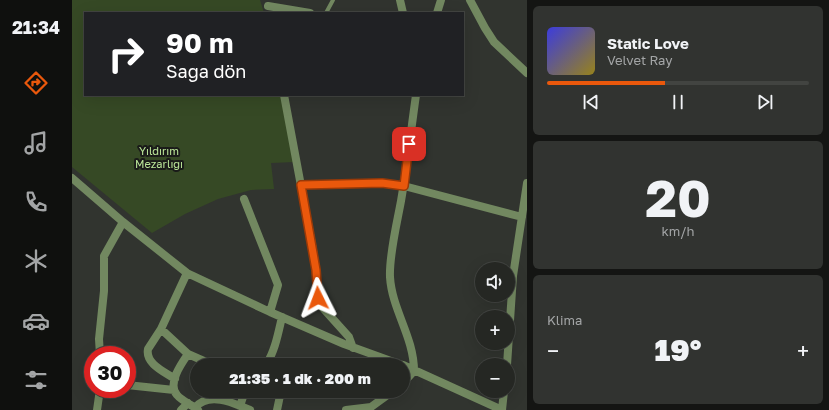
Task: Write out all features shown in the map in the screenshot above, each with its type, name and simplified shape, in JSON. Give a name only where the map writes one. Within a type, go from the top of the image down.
[{"type":"street","points":[[400,0],[403,12]]},
{"type":"street","points":[[437,12],[441,0]]},
{"type":"street","points":[[470,0],[494,42],[527,73]]},
{"type":"street","points":[[267,6],[304,12]]},
{"type":"street","points":[[284,96],[316,270],[318,298],[322,306],[350,337],[353,348]]},
{"type":"street","points":[[410,376],[414,371],[411,344],[395,301],[390,276],[416,96]]},
{"type":"street","points":[[72,178],[123,222],[187,273],[270,312],[353,348],[382,358]]},
{"type":"street","points":[[507,358],[511,300],[527,183]]},
{"type":"street","points":[[404,186],[522,217]]},
{"type":"street","points":[[244,199],[278,285],[270,312]]},
{"type":"street","points":[[99,346],[104,291],[104,256],[123,222]]},
{"type":"street","points":[[175,379],[151,362],[148,357],[148,349],[161,329],[187,273]]},
{"type":"street","points":[[269,358],[282,317]]},
{"type":"street","points":[[161,329],[188,354],[197,358]]},
{"type":"street","points":[[188,354],[179,367],[175,379],[174,390],[178,396],[194,407]]},
{"type":"street","points":[[410,369],[502,410],[503,398]]},
{"type":"street","points":[[136,386],[174,390]]},
{"type":"street","points":[[97,410],[99,398]]},
{"type":"street","points":[[240,406],[243,398]]},
{"type":"street","points":[[277,410],[280,398]]},
{"type":"street","points":[[346,410],[371,409],[384,398]]},
{"type":"street","points":[[181,410],[194,407],[204,401],[213,399],[250,410]]},
{"type":"lane","points":[[327,12],[333,0]]},
{"type":"lane","points":[[301,185],[382,183],[404,186]]},
{"type":"green space","name":"Yıldırım Mezarlığı","points":[[72,0],[260,0],[264,12],[84,12],[84,96],[283,96],[295,162],[271,163],[274,189],[251,190],[218,199],[185,214],[152,233],[72,167]]},
{"type":"route","points":[[318,298],[313,250],[301,185],[382,183],[404,186],[409,144]]}]
